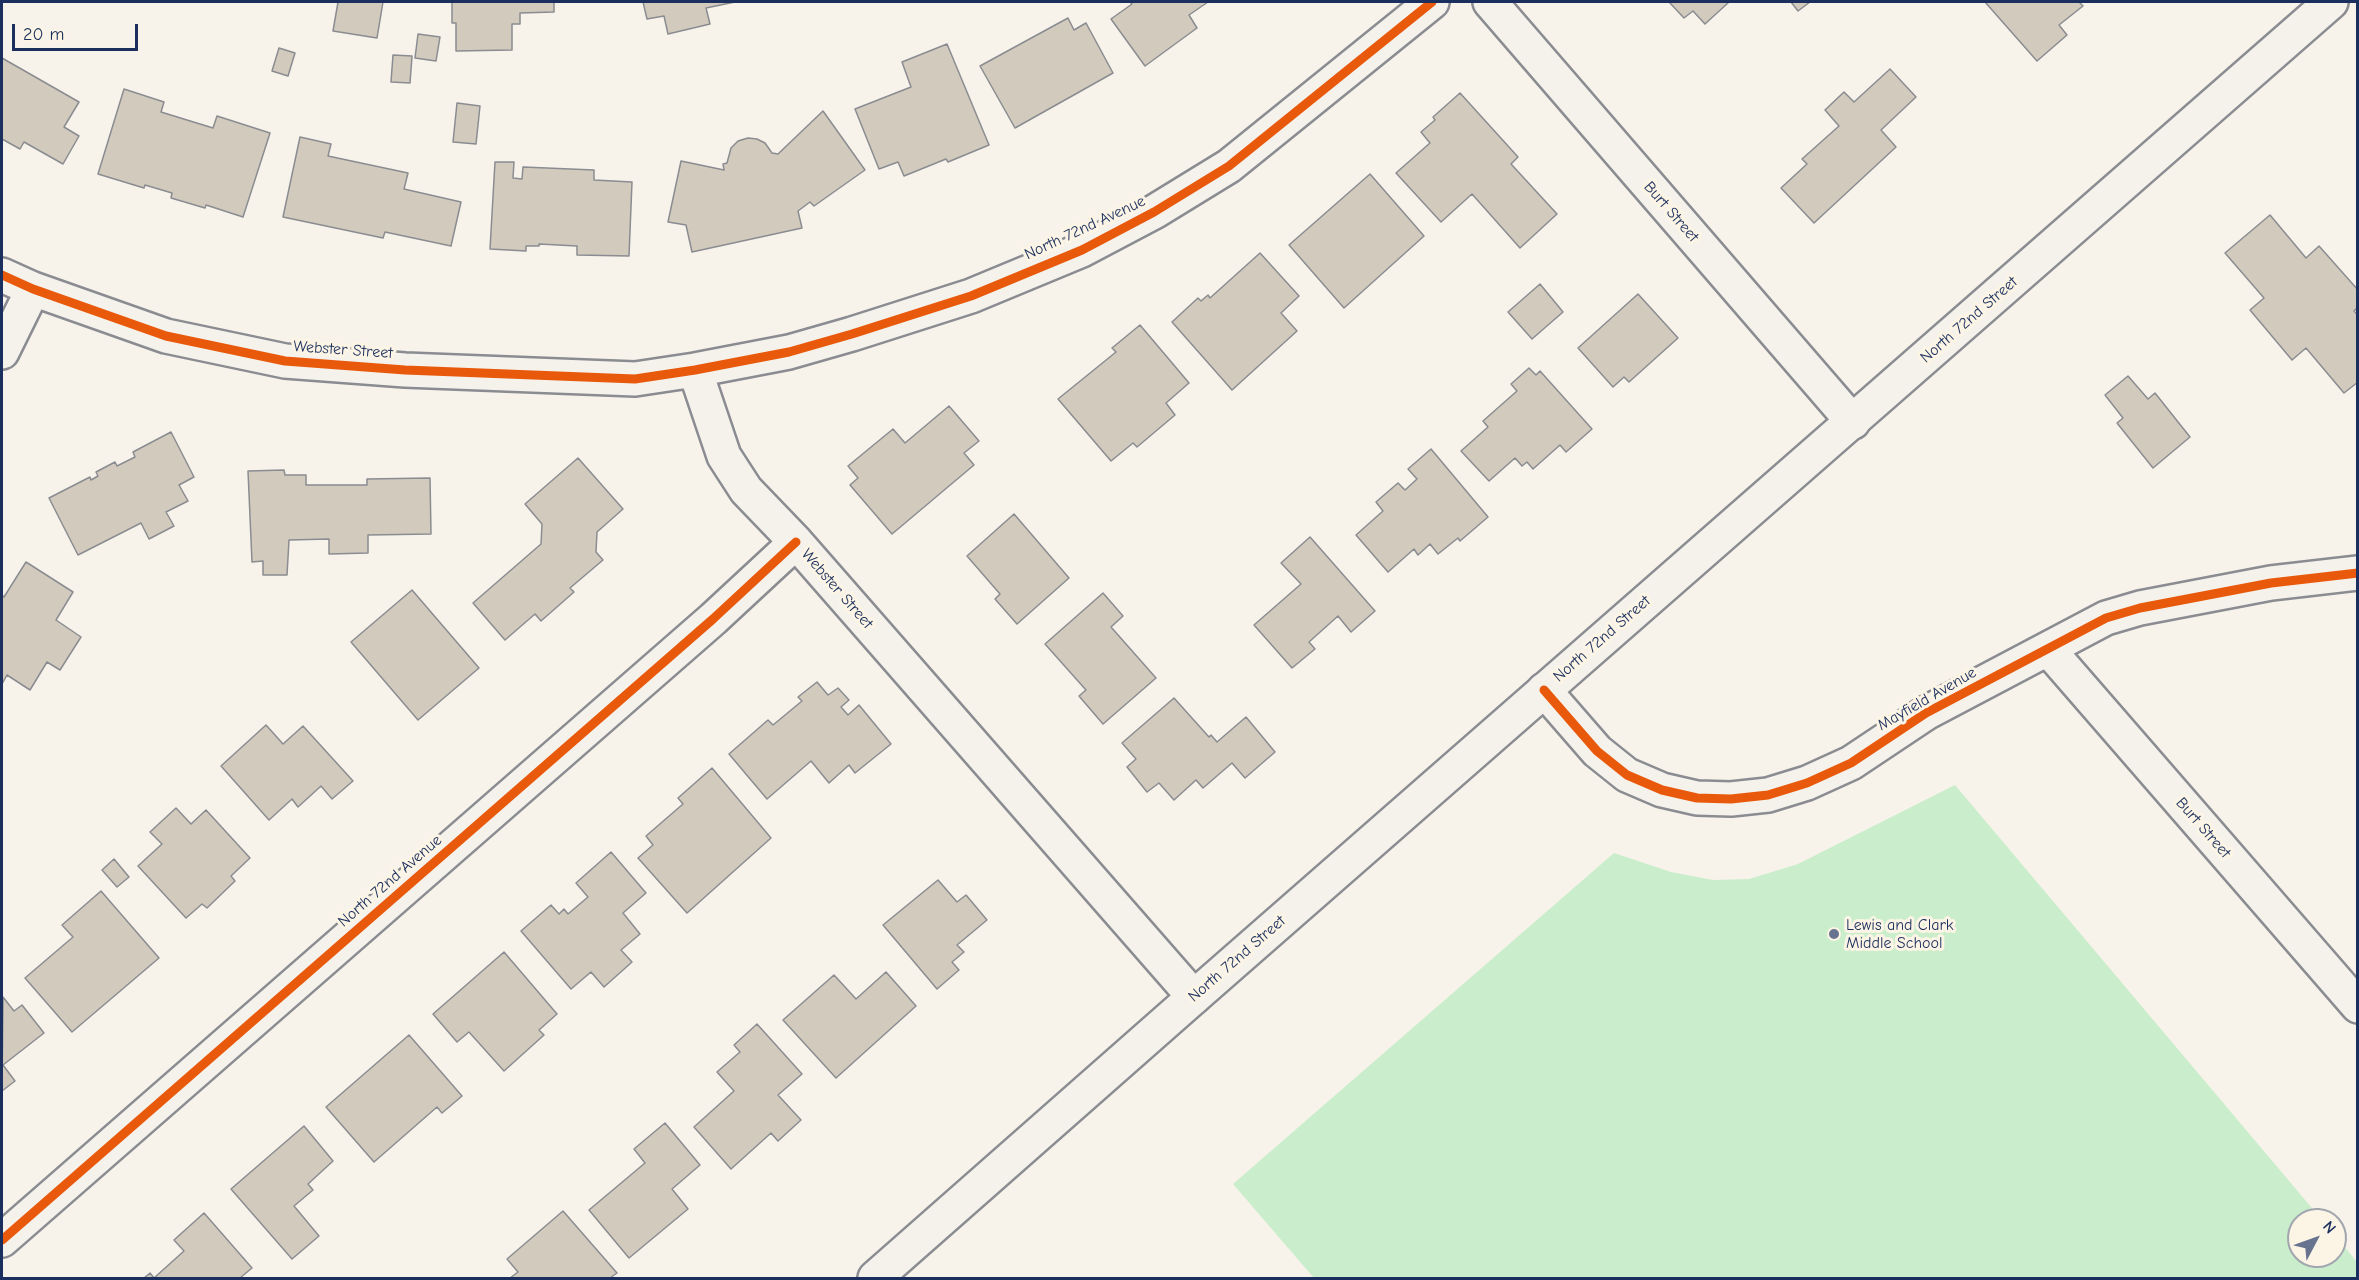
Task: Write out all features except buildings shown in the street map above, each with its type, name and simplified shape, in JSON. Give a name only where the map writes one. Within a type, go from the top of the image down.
[{"type":"street","name":"North 72nd Avenue","points":[[695,370],[789,352],[852,334],[971,296],[1082,250],[1154,212],[1229,166],[1432,2]]},
{"type":"street","name":"Burt Street","points":[[1490,2],[1853,422]]},
{"type":"street","name":"North 72nd Street","points":[[875,1278],[2331,2]]},
{"type":"street","name":"Webster Street","points":[[2,275],[33,289],[166,336],[285,361],[405,370],[635,379],[695,370],[724,456],[746,490],[796,542],[1194,997]]},
{"type":"street","points":[[2,352],[33,289]]},
{"type":"street","name":"North 72nd Avenue","points":[[2,1240],[713,619],[796,542]]},
{"type":"street","name":"Mayfield Avenue","points":[[1544,690],[1597,751],[1627,775],[1662,790],[1697,798],[1731,799],[1768,795],[1807,783],[1851,763],[1926,713],[2106,618],[2140,608],[2271,583],[2358,573]]},
{"type":"street","name":"Burt Street","points":[[2048,649],[2358,1006]]},
{"type":"green space","name":"Lewis and Clark Middle School","points":[[1955,785],[2312,1208],[2287,1208],[2287,1268],[2347,1268],[2347,1250],[2357,1262],[2357,1278],[1314,1278],[1233,1184],[1614,853],[1671,872],[1713,880],[1749,879],[1798,864]]},
{"type":"cycle path","points":[[2,275],[33,289],[166,336],[285,361],[405,370],[635,379],[695,370],[789,352],[852,334],[971,296],[1082,250],[1154,212],[1229,166],[1432,2]]},
{"type":"cycle path","points":[[2,1240],[713,619],[796,542]]},
{"type":"cycle path","points":[[1544,690],[1597,751],[1627,775],[1662,790],[1697,798],[1731,799],[1768,795],[1807,783],[1851,763],[1926,713],[2106,618],[2140,608],[2271,583],[2358,573]]},
{"type":"place","name":"Lewis and Clark Middle School","points":[[1834,934]]}]
